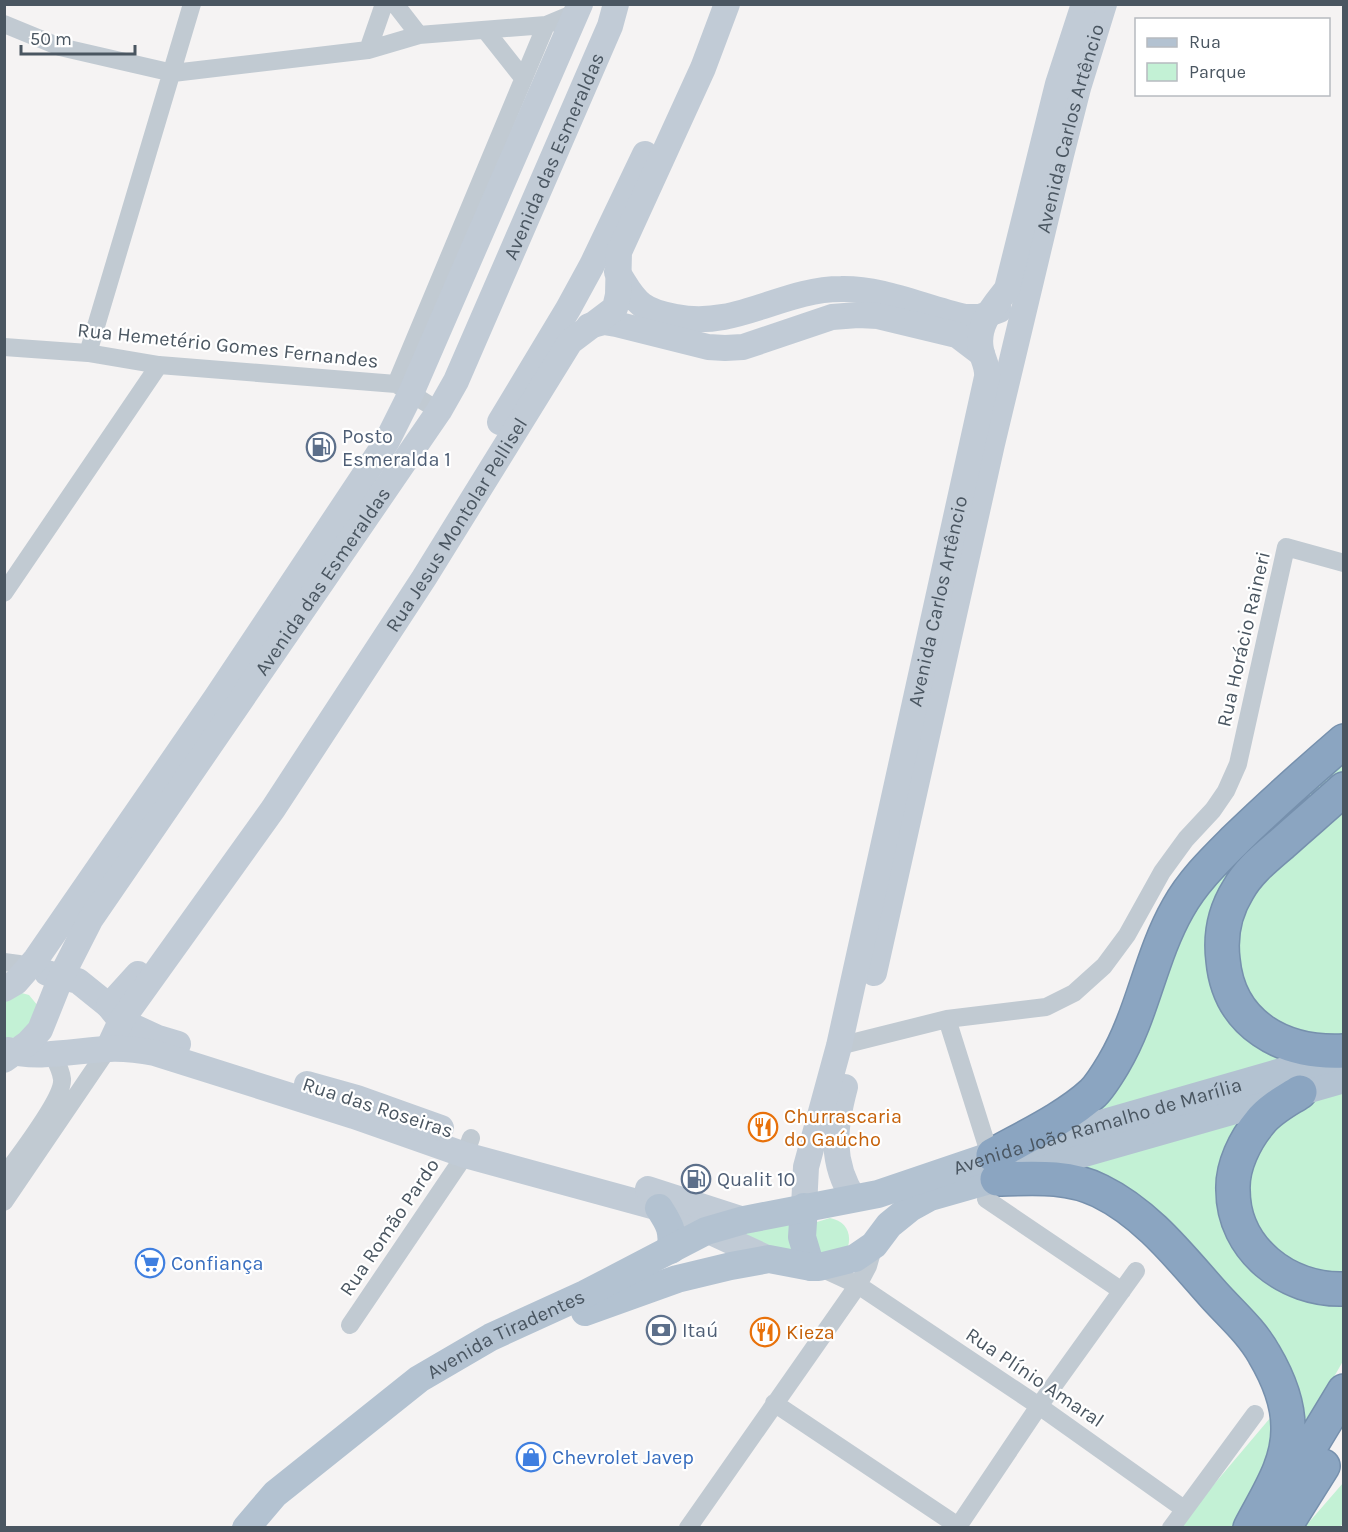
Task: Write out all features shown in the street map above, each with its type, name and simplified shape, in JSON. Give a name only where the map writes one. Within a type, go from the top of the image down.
[{"type":"highway","points":[[991,1170],[1048,1124],[1079,1105],[1095,1091],[1123,1048],[1134,1024],[1166,932],[1177,908],[1191,887],[1265,811],[1344,741]]},
{"type":"highway","points":[[1344,789],[1249,875],[1229,906],[1224,925],[1222,950],[1224,972],[1230,993],[1239,1009],[1252,1023],[1268,1035],[1285,1043],[1321,1052],[1344,1053]]},
{"type":"highway","points":[[1300,1092],[1272,1109],[1260,1121],[1245,1144],[1236,1167],[1232,1188],[1235,1212],[1254,1250],[1268,1264],[1300,1282],[1320,1288],[1344,1288]]},
{"type":"highway","points":[[991,1170],[1068,1181],[1099,1191],[1118,1201],[1158,1233],[1249,1332],[1273,1370],[1286,1406],[1288,1427],[1287,1450],[1281,1470],[1250,1527]]},
{"type":"highway","points":[[1258,1527],[1344,1391]]},
{"type":"highway","points":[[1284,1527],[1344,1433]]},
{"type":"highway","points":[[1293,1527],[1344,1477]]},
{"type":"main road","name":"Avenida das Esmeraldas","points":[[13,975],[36,959],[226,704],[439,411],[466,360],[605,36],[616,4]]},
{"type":"main road","name":"Rua Jesus Montolar Pellisel","points":[[247,832],[414,566],[568,309],[592,265],[689,60],[709,4]]},
{"type":"main road","name":"Rua Jesus Montolar Pellisel","points":[[108,1049],[115,1013],[247,832],[424,578],[570,342],[615,308],[618,295],[619,252],[703,68],[727,4]]},
{"type":"main road","name":"Avenida Carlos Artêncio","points":[[854,1199],[844,1183],[836,1141],[848,1044],[899,825],[1018,340],[1051,153],[1058,84],[1084,4]]},
{"type":"main road","name":"Avenida Carlos Artêncio","points":[[899,825],[987,378],[981,335],[982,324],[1007,289],[1051,153],[1078,88],[1104,4]]},
{"type":"main road","name":"Avenida das Esmeraldas","points":[[8,1054],[28,1043],[40,1030],[62,975],[90,920],[387,441],[403,389],[578,8]]},
{"type":"main road","points":[[568,309],[571,318],[580,324],[590,326],[604,322],[616,324],[708,347],[725,348],[750,345],[832,317],[858,315],[878,315],[957,335],[993,362],[1002,361],[1018,340],[1015,318],[1010,312],[998,310],[987,315],[965,316],[867,291],[840,289],[818,290],[737,315],[704,320],[686,319],[650,310],[632,296],[614,269],[592,265]]},
{"type":"main road","points":[[13,975],[41,995],[46,1003],[47,1015]]},
{"type":"main road","name":"Rua das Roseiras","points":[[13,975],[62,975],[78,981],[115,1013],[158,1038],[223,1067]]},
{"type":"main road","name":"Avenida Carlos Artêncio","points":[[804,1208],[806,1167],[848,1044]]},
{"type":"main road","name":"Rua das Roseiras","points":[[8,1054],[137,1049],[223,1067],[356,1107],[468,1147],[659,1208],[769,1259]]},
{"type":"main road","name":"Avenida João Ramalho de Marília","points":[[874,1245],[889,1225],[910,1208],[991,1170],[1344,1053]]},
{"type":"main road","name":"Avenida João Ramalho de Marília","points":[[854,1199],[929,1178],[991,1170],[1344,1079]]},
{"type":"main road","name":"Rua das Roseiras","points":[[468,1147],[683,1199],[744,1220]]},
{"type":"main road","points":[[769,1259],[815,1267],[855,1258],[874,1245],[869,1224],[854,1199],[804,1208],[802,1237],[815,1267]]},
{"type":"main road","points":[[659,1208],[673,1233],[671,1250]]},
{"type":"main road","name":"Avenida Tiradentes","points":[[246,1527],[275,1494],[419,1379],[491,1337],[585,1294],[706,1231],[744,1220],[804,1208]]},
{"type":"main road","name":"Avenida Tiradentes","points":[[271,1527],[284,1511],[344,1459],[429,1393],[499,1353],[594,1308],[677,1279],[769,1259]]},
{"type":"street","points":[[88,353],[192,4]]},
{"type":"street","points":[[368,50],[384,4]]},
{"type":"street","points":[[395,4],[419,35]]},
{"type":"street","points":[[4,24],[60,47],[173,73],[368,50],[419,35],[546,26],[578,8]]},
{"type":"street","points":[[403,389],[523,78],[546,26]]},
{"type":"street","points":[[485,30],[523,78]]},
{"type":"street","name":"Rua Hemetério Gomes Fernandes","points":[[4,347],[88,353],[159,365],[403,389],[439,411]]},
{"type":"street","points":[[4,593],[159,365]]},
{"type":"street","name":"Rua Horácio Raineri","points":[[947,1019],[1046,1007],[1074,993],[1104,966],[1127,935],[1162,872],[1186,839],[1214,810],[1226,791],[1238,764],[1286,547],[1344,563]]},
{"type":"street","points":[[848,1044],[947,1019],[991,1170],[1122,1291]]},
{"type":"street","points":[[4,1202],[108,1049]]},
{"type":"street","points":[[4,1176],[58,1097],[63,1081],[52,1053]]},
{"type":"street","name":"Rua Romão Pardo","points":[[351,1325],[468,1147]]},
{"type":"street","points":[[693,1526],[774,1403],[858,1285],[874,1245]]},
{"type":"street","name":"Rua Plínio Amaral","points":[[815,1267],[858,1285],[1039,1406],[1184,1509]]},
{"type":"street","points":[[774,1403],[957,1527],[1039,1406],[1136,1270]]},
{"type":"street","points":[[1171,1527],[1255,1414]]},
{"type":"green space","points":[[1343,748],[1343,782],[1260,855],[1220,978],[1309,1056],[1038,1135],[1075,1113],[1177,919]]},
{"type":"green space","points":[[1343,793],[1343,1045],[1286,1039],[1228,978],[1252,877]]},
{"type":"green space","points":[[18,992],[29,995],[38,1006],[26,1034],[5,1040],[5,999]]},
{"type":"green space","points":[[1343,1088],[1343,1283],[1297,1275],[1243,1220],[1255,1138],[1268,1121]]},
{"type":"green space","points":[[1259,1113],[1232,1224],[1343,1296],[1343,1361],[1291,1453],[1291,1408],[1156,1224],[1049,1172]]},
{"type":"green space","points":[[830,1218],[840,1222],[846,1228],[849,1237],[848,1247],[820,1257],[809,1234],[817,1222]]},
{"type":"green space","points":[[794,1219],[800,1260],[731,1236]]},
{"type":"green space","points":[[1281,1405],[1283,1424],[1238,1527],[1180,1528],[1194,1508]]},
{"type":"green space","points":[[1343,1483],[1343,1523],[1340,1527],[1304,1528]]},
{"type":"place","name":"Posto Esmeralda 1","points":[[321,447]]},
{"type":"place","name":"Churrascaria do Gaúcho","points":[[763,1127]]},
{"type":"place","name":"Qualit 10","points":[[696,1179]]},
{"type":"place","name":"Confiança","points":[[150,1263]]},
{"type":"place","name":"Itaú","points":[[661,1330]]},
{"type":"place","name":"Kieza","points":[[765,1332]]},
{"type":"place","name":"Chevrolet Javep","points":[[531,1457]]}]
